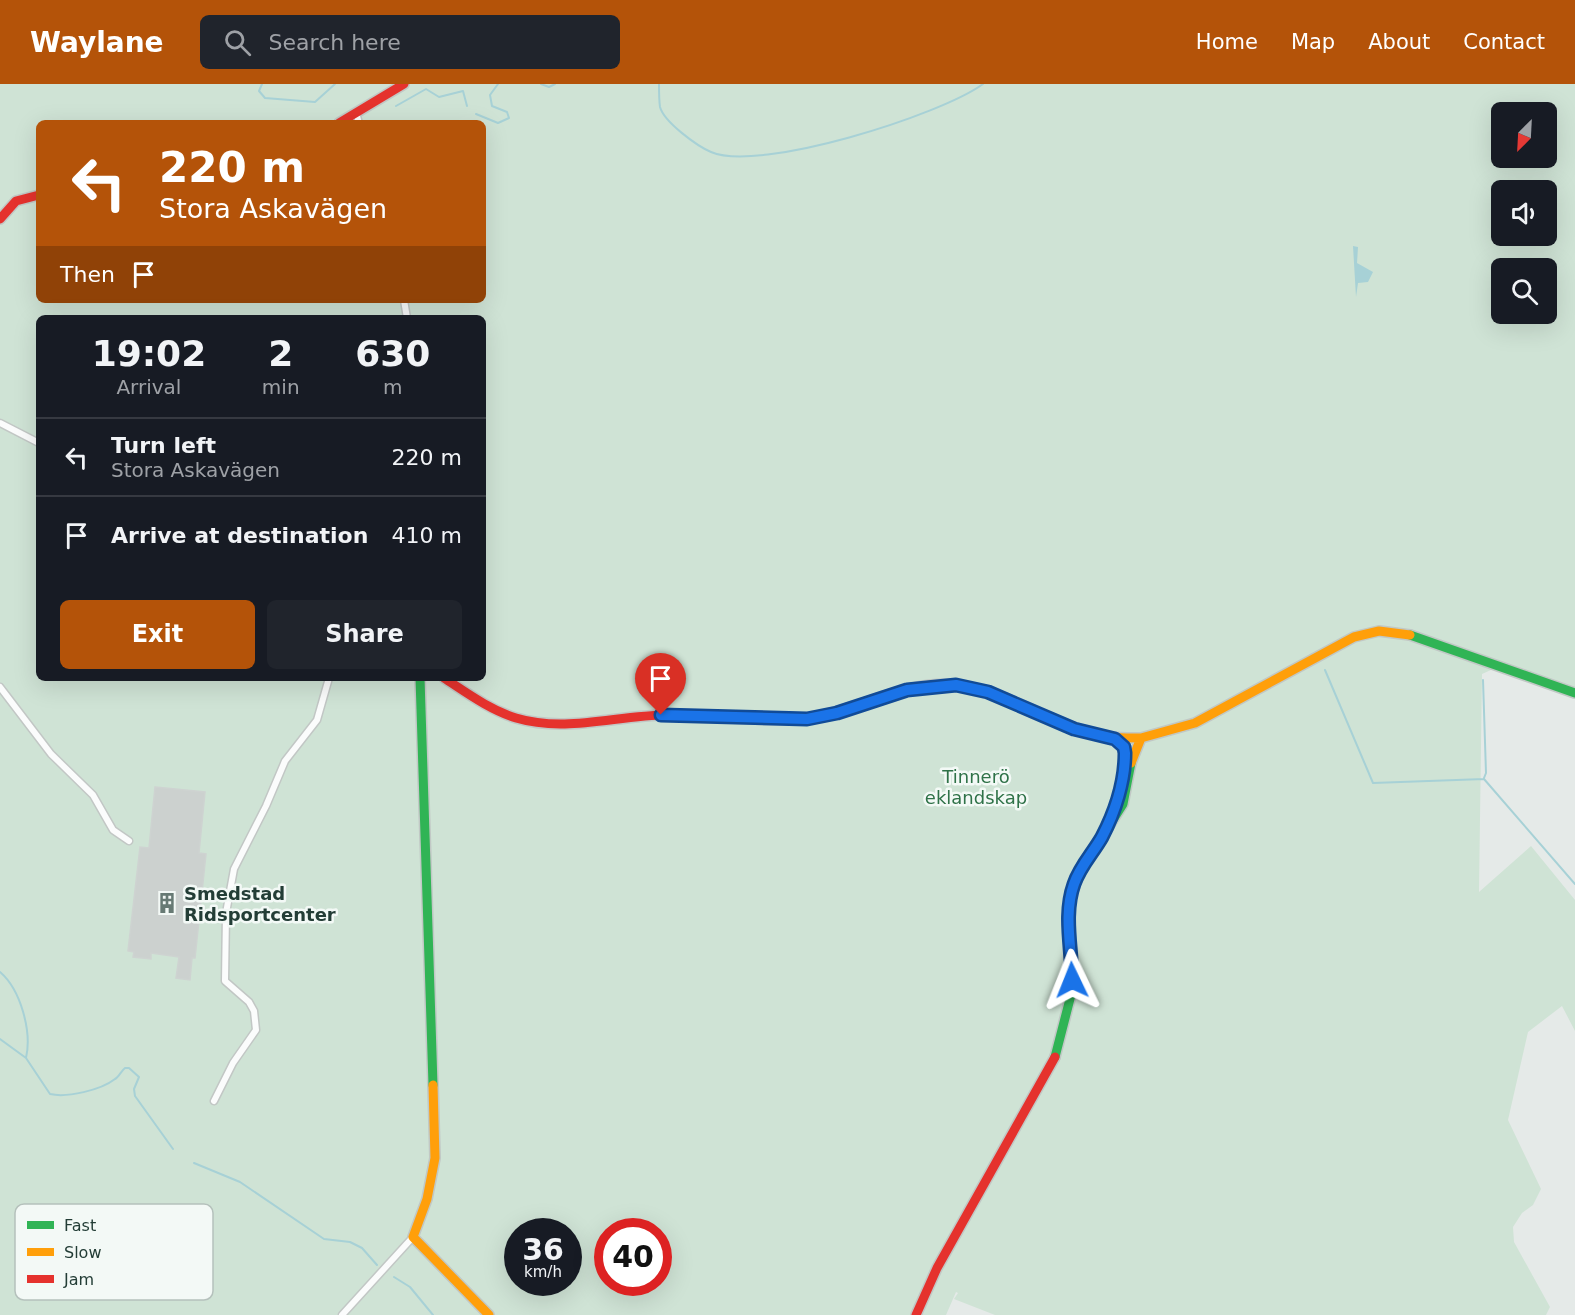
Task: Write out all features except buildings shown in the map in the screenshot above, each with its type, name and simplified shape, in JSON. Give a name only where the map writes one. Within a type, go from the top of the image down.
[{"type":"street","points":[[344,120],[392,88],[404,84]]},
{"type":"street","points":[[356,113],[359,120]]},
{"type":"street","points":[[0,219],[8,207],[18,199],[36,196]]},
{"type":"street","points":[[0,423],[36,441]]},
{"type":"street","points":[[448,681],[483,705],[509,716],[563,724],[661,715],[807,719],[837,713],[907,690],[956,685],[988,692],[1074,729],[1115,739],[1141,738],[1195,723],[1354,637],[1379,631],[1412,635],[1575,693]]},
{"type":"street","points":[[214,1101],[233,1063],[256,1030],[254,1011],[249,1002],[225,981],[229,890],[234,869],[285,761],[316,720],[328,681]]},
{"type":"street","points":[[342,1315],[413,1237],[427,1199],[435,1158],[420,681]]},
{"type":"street","points":[[0,687],[51,754],[93,795],[113,830],[129,841]]},
{"type":"street","points":[[916,1315],[937,1268],[1050,1070],[1061,1046],[1069,1018],[1072,992],[1070,899],[1079,870],[1123,806],[1133,751],[1141,738]]},
{"type":"street","points":[[1102,836],[1118,796],[1124,768],[1124,747],[1115,739]]},
{"type":"street","points":[[413,1237],[489,1315]]},
{"type":"green space","name":"Tinnerö eklandskap","points":[[0,84],[1575,84],[1575,691],[1502,665],[1482,674],[1479,892],[1531,846],[1575,900],[1575,1031],[1562,1006],[1528,1032],[1508,1120],[1541,1189],[1533,1205],[1522,1213],[1513,1227],[1514,1242],[1550,1307],[1546,1315],[995,1315],[954,1299],[958,1293],[956,1292],[946,1315],[0,1315]]},
{"type":"water","points":[[1353,246],[1358,247],[1357,263],[1373,272],[1368,282],[1358,283],[1356,297]]},
{"type":"waterway","points":[[262,84],[259,91],[265,98],[315,102],[335,84]]},
{"type":"waterway","points":[[476,114],[498,123],[509,118],[507,112],[492,106],[490,95],[498,84]]},
{"type":"waterway","points":[[541,84],[549,87],[555,84]]},
{"type":"waterway","points":[[659,84],[660,107],[674,126],[711,152],[735,156],[768,155],[849,138],[930,111],[983,84]]},
{"type":"waterway","points":[[396,106],[426,89],[439,97],[463,91],[467,106]]},
{"type":"waterway","points":[[1325,670],[1373,783],[1484,779],[1575,884]]},
{"type":"waterway","points":[[1483,680],[1486,773],[1484,778]]},
{"type":"waterway","points":[[0,972],[14,989],[23,1012],[27,1036],[26,1058]]},
{"type":"waterway","points":[[0,1039],[26,1058],[50,1094],[65,1095],[93,1090],[109,1083],[125,1068],[129,1068],[139,1077],[134,1089],[135,1096],[173,1149]]},
{"type":"waterway","points":[[194,1163],[240,1182],[324,1239],[350,1242],[362,1248],[377,1265]]},
{"type":"waterway","points":[[394,1277],[410,1287],[433,1315]]},
{"type":"traffic: fast","points":[[1410,635],[1575,693]]},
{"type":"traffic: fast","points":[[420,681],[433,1085]]},
{"type":"traffic: fast","points":[[1055,1057],[1071,995],[1068,922],[1071,895],[1081,870],[1123,804],[1131,763]]},
{"type":"traffic: slow","points":[[1131,763],[1141,738],[1195,723],[1354,637],[1379,631],[1410,635]]},
{"type":"traffic: slow","points":[[796,719],[837,712],[916,687],[957,685],[1009,699],[1091,733],[1110,737],[1141,738]]},
{"type":"traffic: slow","points":[[433,1085],[435,1158],[427,1199],[413,1237],[489,1315]]},
{"type":"traffic: jam","points":[[344,120],[404,84]]},
{"type":"traffic: jam","points":[[0,219],[16,201],[36,196]]},
{"type":"traffic: jam","points":[[449,681],[497,710],[516,718],[535,722],[573,724],[667,715],[764,720],[796,719]]},
{"type":"traffic: jam","points":[[916,1315],[937,1268],[1055,1057]]},
{"type":"place","name":"Smedstad Ridsportcenter","points":[[167,903]]},
{"type":"route","points":[[661,715],[807,719],[837,713],[907,690],[938,685],[956,685],[988,692],[1074,729],[1120,742],[1124,747],[1125,761],[1118,796],[1102,836],[1079,870],[1070,899],[1068,919],[1072,980]]}]
